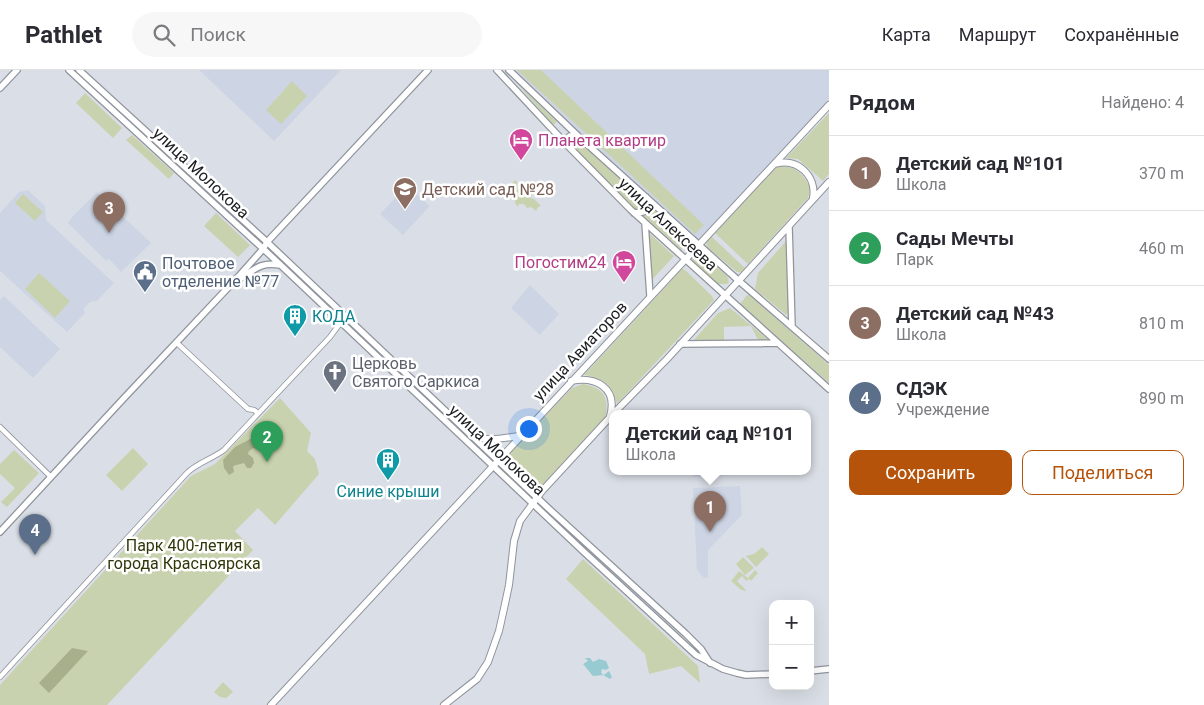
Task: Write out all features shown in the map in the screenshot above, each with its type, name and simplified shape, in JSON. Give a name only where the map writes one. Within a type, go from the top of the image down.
[{"type":"main road","name":"улица Авиаторов","points":[[271,705],[519,436],[829,105]]},
{"type":"main road","points":[[773,164],[781,162],[790,163],[799,166],[807,173],[814,191],[813,200]]},
{"type":"main road","points":[[617,410],[725,296],[829,182]]},
{"type":"main road","points":[[571,381],[587,379],[598,382],[605,387],[610,395],[612,410]]},
{"type":"main road","points":[[444,705],[477,679],[488,662],[499,628],[509,585],[514,541],[520,521],[537,497],[609,418]]},
{"type":"main road","points":[[473,436],[489,440],[519,436]]},
{"type":"street","points":[[0,88],[17,70]]},
{"type":"street","name":"улица Молокова","points":[[70,70],[696,655],[723,669],[746,676],[769,674]]},
{"type":"street","name":"улица Молокова","points":[[79,70],[267,242],[537,497],[701,648],[710,663]]},
{"type":"street","points":[[0,532],[233,283],[267,242],[428,70]]},
{"type":"street","name":"улица Алексеева","points":[[497,70],[634,213],[829,390]]},
{"type":"street","name":"улица Алексеева","points":[[509,70],[577,135],[738,281],[829,359]]},
{"type":"street","points":[[567,145],[570,136],[577,135]]},
{"type":"street","points":[[634,213],[644,212],[647,207],[646,197]]},
{"type":"street","points":[[645,223],[650,296]]},
{"type":"street","points":[[789,227],[792,327]]},
{"type":"street","points":[[233,283],[262,265],[270,263],[280,265]]},
{"type":"street","points":[[0,677],[191,468],[212,459],[224,450],[256,411],[327,340],[341,322]]},
{"type":"street","points":[[177,343],[248,409],[256,411]]},
{"type":"street","points":[[680,344],[778,343]]},
{"type":"street","points":[[0,427],[51,477]]},
{"type":"street","points":[[814,671],[829,669]]},
{"type":"shaded area","points":[[199,70],[341,70],[274,141]]},
{"type":"shaded area","points":[[509,70],[829,70],[829,105],[699,245]]},
{"type":"shaded area","name":"Детский сад №28","points":[[407,185],[430,206],[403,235],[380,214]]},
{"type":"shaded area","points":[[28,190],[45,206],[46,220],[114,283],[97,301],[90,302],[83,309],[85,313],[67,332],[0,271],[0,213],[19,192]]},
{"type":"shaded area","points":[[97,192],[151,243],[121,272],[109,259],[106,261],[68,223]]},
{"type":"shaded area","points":[[530,285],[559,314],[540,335],[511,308]]},
{"type":"shaded area","points":[[4,296],[60,349],[33,378],[0,347],[0,300]]},
{"type":"shaded area","points":[[693,475],[733,475],[693,477]]},
{"type":"shaded area","points":[[740,486],[742,515],[708,550],[708,577],[704,578],[697,570],[693,488]]},
{"type":"green space","points":[[517,70],[541,70],[704,225],[695,234]]},
{"type":"green space","points":[[292,81],[307,96],[281,124],[266,110]]},
{"type":"green space","points":[[515,81],[557,122],[553,125]]},
{"type":"green space","points":[[85,93],[122,128],[113,138],[76,103]]},
{"type":"green space","points":[[829,113],[829,174],[823,181],[798,159],[786,158]]},
{"type":"green space","points":[[132,135],[174,173],[169,179],[126,140]]},
{"type":"green space","points":[[574,138],[644,201],[644,209],[637,211],[573,148],[570,142]]},
{"type":"green space","points":[[779,166],[790,167],[802,175],[811,188],[808,198],[748,264],[715,233]]},
{"type":"green space","points":[[515,180],[517,182],[517,189],[519,190],[524,185],[533,194],[530,198],[534,199],[541,206],[536,211],[531,207],[527,208],[524,204],[519,204],[518,207],[515,203],[516,197],[511,194],[508,186]]},
{"type":"green space","points":[[23,194],[43,212],[35,221],[15,203]]},
{"type":"green space","points":[[652,205],[689,241],[681,250],[643,215],[648,212]]},
{"type":"green space","points":[[216,213],[250,245],[238,257],[204,226]]},
{"type":"green space","points":[[649,233],[674,256],[651,281]]},
{"type":"green space","points":[[711,236],[745,268],[741,272],[737,272],[707,247],[706,241]]},
{"type":"green space","points":[[787,240],[788,313],[786,315],[755,289],[758,273]]},
{"type":"green space","points":[[698,252],[702,253],[727,276],[729,282],[727,284],[718,284],[694,263],[692,258]]},
{"type":"green space","points":[[682,269],[714,300],[617,404],[612,391],[606,383],[584,375]]},
{"type":"green space","points":[[39,273],[70,301],[55,318],[25,289]]},
{"type":"green space","points":[[748,294],[829,365],[829,383],[740,304]]},
{"type":"green space","points":[[730,308],[769,340],[758,340],[751,326],[724,327],[724,341],[692,342],[718,313]]},
{"type":"green space","points":[[583,384],[596,388],[603,394],[606,399],[605,417],[540,487],[506,457],[572,388]]},
{"type":"green space","name":"Парк 400-летия города Красноярска","points":[[280,398],[311,433],[307,451],[315,459],[319,474],[275,525],[258,508],[235,531],[253,550],[107,705],[0,705],[0,685],[191,476],[215,464]]},
{"type":"green space","points":[[254,437],[261,437],[257,449],[253,448],[248,454],[253,458],[254,463],[251,468],[247,468],[244,463],[233,466],[234,472],[229,475],[224,468],[223,460],[235,447]]},
{"type":"green space","points":[[133,448],[148,464],[122,491],[106,475]]},
{"type":"green space","points":[[14,450],[39,473],[7,507],[1,502],[15,488],[0,474],[0,464]]},
{"type":"green space","points":[[762,547],[769,554],[756,567],[746,556],[754,554]]},
{"type":"green space","points":[[743,557],[754,568],[745,575],[736,564]]},
{"type":"green space","points":[[583,559],[698,666],[700,683],[681,666],[649,674],[645,654],[566,579]]},
{"type":"green space","points":[[755,570],[758,573],[751,581],[749,579],[746,581],[742,576],[737,581],[745,591],[731,581],[739,571],[748,578]]},
{"type":"green space","points":[[72,648],[88,651],[49,693],[39,683]]},
{"type":"green space","points":[[223,682],[233,692],[226,698],[220,697],[214,692]]},
{"type":"water","points":[[585,658],[590,658],[593,662],[599,659],[606,661],[609,668],[606,670],[602,669],[601,673],[604,675],[609,671],[612,677],[610,679],[603,675],[593,676],[583,664],[588,661]]},
{"type":"place","name":"Планета квартир","points":[[521,161]]},
{"type":"place","name":"Детский сад №28","points":[[405,210]]},
{"type":"place","name":"Детский сад №43","points":[[109,233]]},
{"type":"place","name":"Погостим24","points":[[624,283]]},
{"type":"place","name":"Почтовое отделение №77","points":[[145,293]]},
{"type":"place","name":"КОДА","points":[[295,337]]},
{"type":"place","name":"Церковь Святого Саркиса","points":[[335,393]]},
{"type":"place","name":"Сады Мечты","points":[[267,462]]},
{"type":"place","name":"Синие крыши","points":[[388,481]]},
{"type":"place","name":"Детский сад №101","points":[[710,532]]},
{"type":"place","name":"СДЭК","points":[[35,555]]}]
